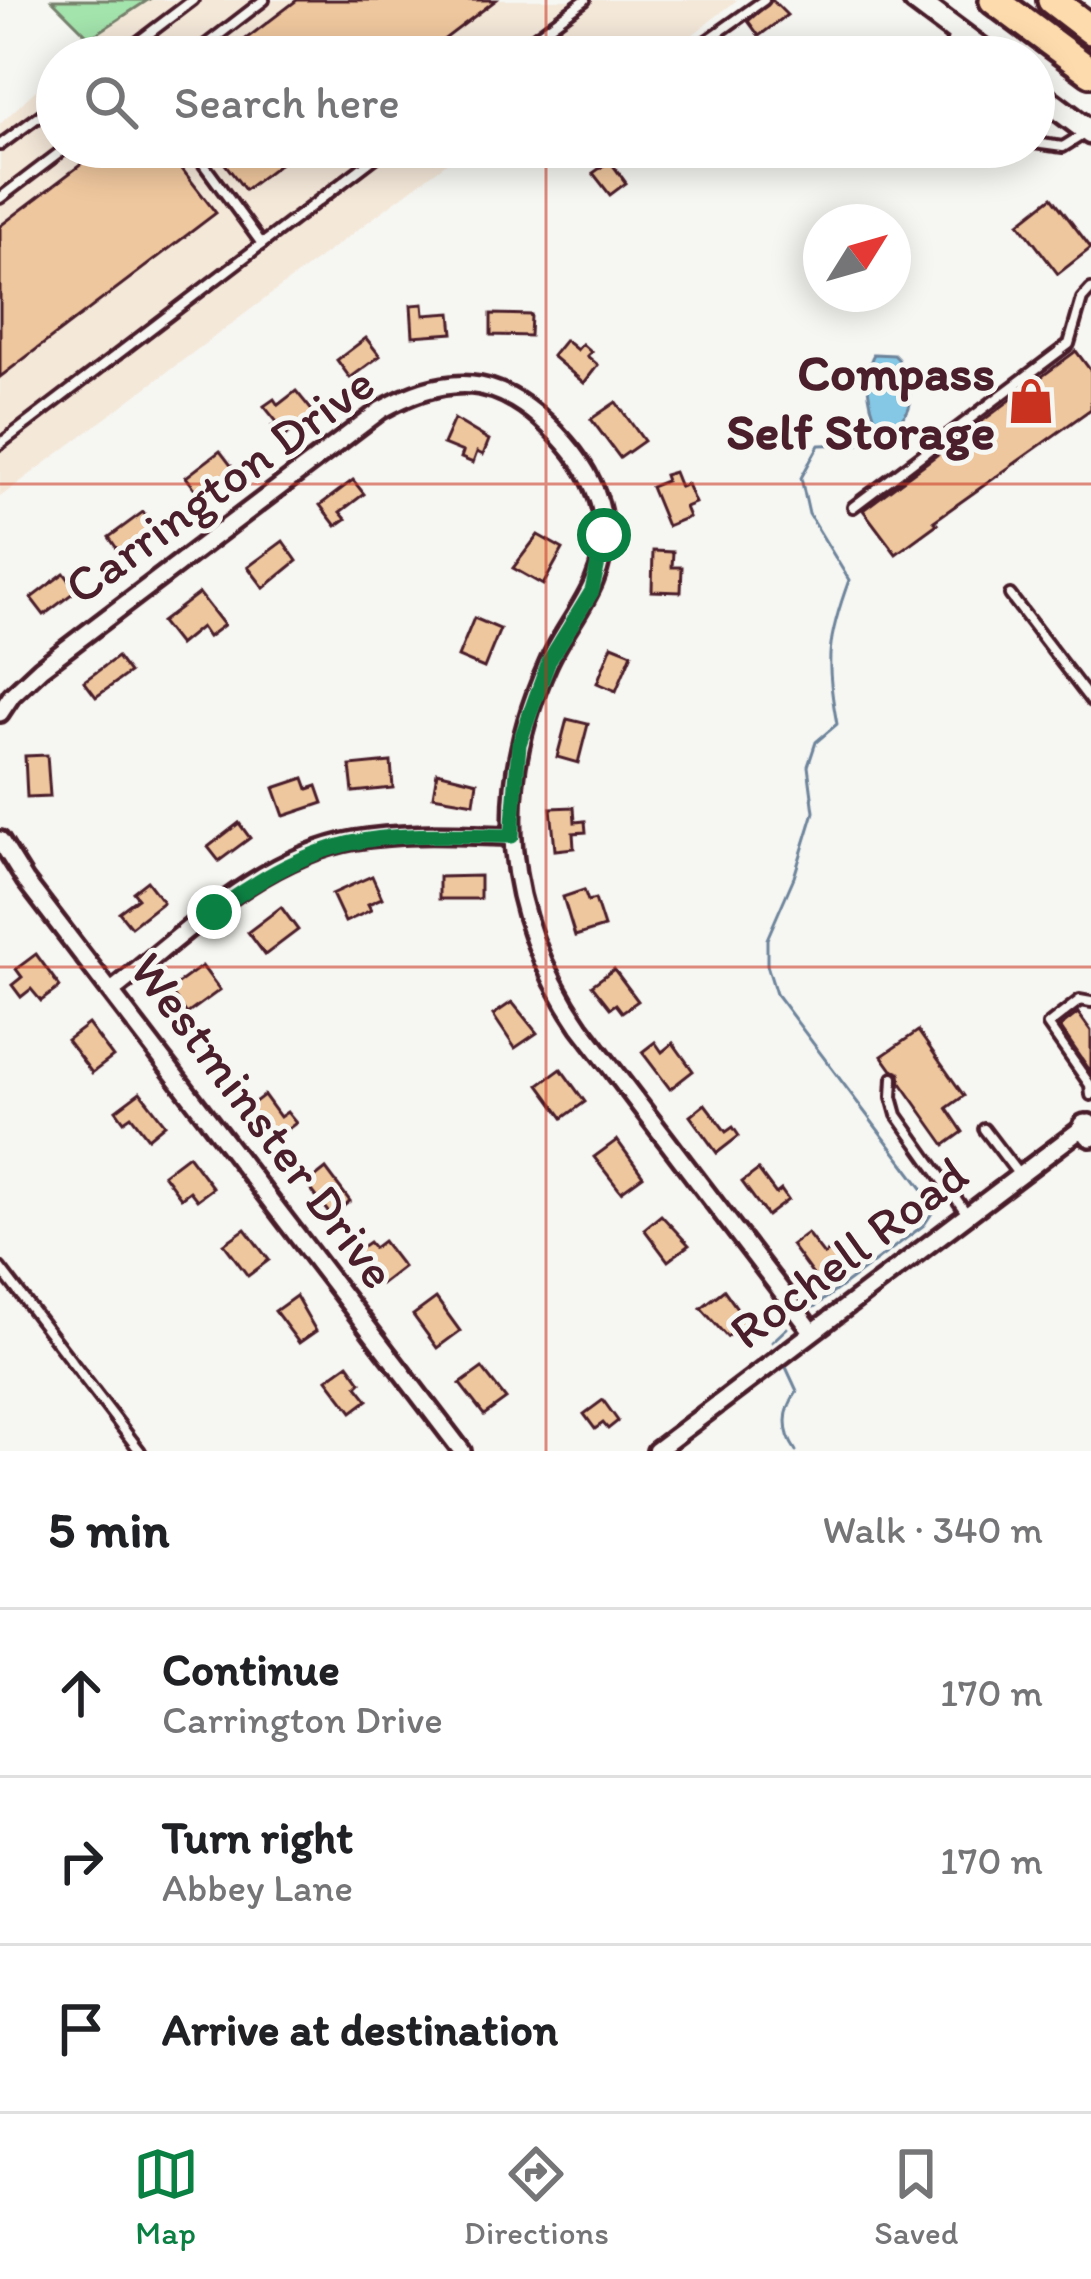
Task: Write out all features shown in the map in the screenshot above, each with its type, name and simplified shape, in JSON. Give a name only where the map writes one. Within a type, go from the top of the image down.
[{"type":"highway","points":[[992,0],[1042,36]]},
{"type":"highway","points":[[1052,0],[1091,30]]},
{"type":"highway","points":[[1082,0],[1091,8]]},
{"type":"highway","points":[[1055,46],[1091,73]]},
{"type":"main road","points":[[915,0],[963,36]]},
{"type":"main road","points":[[1055,105],[1090,132]]},
{"type":"street","name":"Carrington Drive","points":[[0,713],[41,668],[381,410],[408,395],[446,386],[499,389],[525,402],[571,449],[590,477],[604,535],[592,591],[549,661],[519,744],[512,836],[517,884],[532,940],[554,988],[812,1330]]},
{"type":"street","points":[[113,990],[265,875],[308,854],[350,840],[394,835],[512,836]]},
{"type":"street","name":"Westminster Drive","points":[[0,840],[462,1451]]},
{"type":"street","name":"Rochell Road","points":[[656,1451],[1089,1127]]},
{"type":"lane","points":[[147,36],[193,0]]},
{"type":"lane","points":[[217,36],[264,0]]},
{"type":"lane","points":[[536,36],[585,0]]},
{"type":"lane","points":[[713,36],[764,0]]},
{"type":"lane","points":[[954,36],[956,31]]},
{"type":"lane","points":[[0,145],[36,118]]},
{"type":"lane","points":[[1055,146],[1063,147],[1090,132]]},
{"type":"lane","points":[[0,197],[39,168]]},
{"type":"lane","points":[[206,168],[262,244]]},
{"type":"lane","points":[[0,444],[362,168]]},
{"type":"lane","points":[[853,506],[1069,344],[1082,299],[1091,289]]},
{"type":"lane","points":[[1010,595],[1091,700]]},
{"type":"lane","points":[[1091,1002],[1080,1000],[1048,1025],[1090,1085],[1091,1095]]},
{"type":"lane","points":[[893,1078],[897,1115],[968,1214]]},
{"type":"lane","points":[[984,1129],[1019,1175]]},
{"type":"lane","points":[[0,1268],[140,1451]]},
{"type":"shaded area","points":[[148,0],[737,0],[691,36],[93,36]]},
{"type":"shaded area","points":[[36,90],[36,168],[440,168],[0,497],[0,124]]},
{"type":"green space","points":[[52,0],[148,0],[93,36]]},
{"type":"water","points":[[874,354],[898,359],[910,392],[904,417],[883,431],[869,393],[868,372]]},
{"type":"building","points":[[297,0],[496,0],[449,36],[250,36]]},
{"type":"building","points":[[772,0],[787,15],[759,36],[748,21]]},
{"type":"building","points":[[76,168],[181,168],[216,213],[0,377],[0,226]]},
{"type":"building","points":[[228,168],[274,168],[245,190]]},
{"type":"building","points":[[615,168],[626,183],[610,195],[593,173]]},
{"type":"building","points":[[1052,197],[1091,248],[1058,274],[1019,223]]},
{"type":"building","points":[[423,304],[424,315],[451,313],[453,333],[413,336],[411,305]]},
{"type":"building","points":[[491,314],[531,315],[530,336],[491,335]]},
{"type":"building","points":[[366,338],[380,356],[350,378],[337,360]]},
{"type":"building","points":[[565,340],[577,350],[582,344],[598,365],[584,383],[552,356]]},
{"type":"building","points":[[1076,351],[1091,371],[1091,409],[934,521],[937,524],[896,554],[863,510]]},
{"type":"building","points":[[296,391],[314,413],[281,439],[272,426],[277,422],[264,406],[274,399],[278,405]]},
{"type":"building","points":[[616,402],[644,441],[620,458],[591,419]]},
{"type":"building","points":[[454,419],[489,440],[483,455],[477,452],[473,463],[461,458],[463,452],[443,444]]},
{"type":"building","points":[[220,451],[236,472],[202,498],[186,477]]},
{"type":"building","points":[[674,472],[680,487],[687,484],[695,503],[685,507],[689,517],[667,526],[651,487]]},
{"type":"building","points":[[353,480],[364,494],[340,512],[346,519],[336,526],[320,505]]},
{"type":"building","points":[[143,512],[157,531],[122,556],[109,537]]},
{"type":"building","points":[[538,535],[563,549],[543,585],[513,568]]},
{"type":"building","points":[[283,541],[297,561],[264,588],[248,567]]},
{"type":"building","points":[[653,551],[673,552],[672,567],[682,567],[681,592],[652,591]]},
{"type":"building","points":[[64,573],[77,590],[44,615],[31,598]]},
{"type":"building","points":[[199,593],[224,625],[208,637],[201,627],[179,645],[161,622]]},
{"type":"building","points":[[474,618],[500,629],[484,668],[458,657]]},
{"type":"building","points":[[612,645],[632,653],[616,691],[597,683]]},
{"type":"building","points":[[117,657],[129,673],[96,697],[84,681]]},
{"type":"building","points":[[567,719],[588,724],[578,763],[557,757]]},
{"type":"building","points":[[47,755],[50,796],[27,797],[25,756]]},
{"type":"building","points":[[391,762],[393,788],[353,792],[350,766]]},
{"type":"building","points":[[437,772],[477,782],[474,803],[433,796]]},
{"type":"building","points":[[304,778],[308,789],[317,786],[323,803],[284,816],[274,788]]},
{"type":"building","points":[[574,807],[575,822],[585,821],[586,832],[573,833],[574,848],[555,850],[551,808]]},
{"type":"building","points":[[239,823],[250,838],[219,861],[208,847]]},
{"type":"building","points":[[372,876],[382,898],[368,904],[371,910],[345,922],[332,894]]},
{"type":"building","points":[[480,876],[480,899],[439,899],[439,877]]},
{"type":"building","points":[[147,881],[163,902],[131,927],[119,912],[138,898],[133,892]]},
{"type":"building","points":[[584,890],[588,901],[595,899],[604,927],[575,936],[563,897]]},
{"type":"building","points":[[281,907],[298,930],[265,955],[248,932]]},
{"type":"building","points":[[36,954],[60,987],[41,1001],[31,989],[21,997],[12,985],[22,977],[16,969]]},
{"type":"building","points":[[202,966],[220,990],[187,1014],[169,990]]},
{"type":"building","points":[[614,969],[638,1001],[622,1012],[616,1004],[610,1008],[592,985]]},
{"type":"building","points":[[512,1002],[537,1033],[515,1048],[493,1015]]},
{"type":"building","points":[[1078,1013],[1091,1031],[1091,1072],[1060,1027]]},
{"type":"building","points":[[88,1024],[113,1057],[92,1073],[67,1040]]},
{"type":"building","points":[[918,1031],[964,1096],[947,1108],[963,1132],[945,1145],[901,1083],[900,1073],[882,1056]]},
{"type":"building","points":[[655,1042],[662,1052],[673,1043],[693,1071],[670,1089],[642,1052]]},
{"type":"building","points":[[561,1069],[585,1102],[563,1118],[539,1085]]},
{"type":"building","points":[[140,1092],[165,1124],[148,1138],[131,1116],[124,1121],[116,1110]]},
{"type":"building","points":[[264,1095],[280,1117],[287,1112],[296,1123],[272,1141],[247,1108]]},
{"type":"building","points":[[705,1104],[726,1132],[733,1127],[739,1136],[717,1153],[690,1116]]},
{"type":"building","points":[[617,1140],[643,1176],[621,1192],[594,1157]]},
{"type":"building","points":[[188,1155],[213,1188],[197,1200],[190,1191],[181,1198],[163,1174]]},
{"type":"building","points":[[326,1169],[350,1201],[331,1216],[307,1184]]},
{"type":"building","points":[[758,1170],[776,1194],[781,1190],[788,1200],[767,1216],[742,1182]]},
{"type":"building","points":[[661,1215],[689,1245],[668,1261],[644,1229]]},
{"type":"building","points":[[245,1229],[269,1260],[248,1276],[224,1244]]},
{"type":"building","points":[[807,1233],[824,1255],[831,1250],[839,1260],[815,1278],[791,1245]]},
{"type":"building","points":[[383,1241],[403,1267],[381,1284],[356,1251],[369,1242],[374,1248]]},
{"type":"building","points":[[724,1290],[747,1322],[727,1337],[701,1308]]},
{"type":"building","points":[[296,1296],[316,1331],[299,1343],[275,1311]]},
{"type":"building","points":[[436,1298],[460,1331],[437,1348],[413,1315]]},
{"type":"building","points":[[348,1364],[368,1400],[352,1412],[327,1379]]},
{"type":"building","points":[[482,1368],[506,1399],[484,1415],[460,1384]]},
{"type":"building","points":[[603,1400],[618,1421],[608,1429],[603,1423],[595,1429],[584,1414]]},
{"type":"waterway","points":[[814,1307],[924,1225],[934,1210],[776,994],[767,965],[767,939],[794,877],[814,812],[808,766],[816,742],[837,724],[830,651],[849,580],[809,514],[801,478],[819,445],[859,444],[882,429]]},
{"type":"waterway","points":[[772,1342],[787,1328]]},
{"type":"waterway","points":[[785,1365],[797,1391],[786,1421],[796,1451]]},
{"type":"place","name":"Compass Self Storage","points":[[1031,401]]},
{"type":"route","points":[[214,912],[265,875],[350,840],[394,835],[512,836],[519,744],[549,661],[592,591],[604,535]]}]
